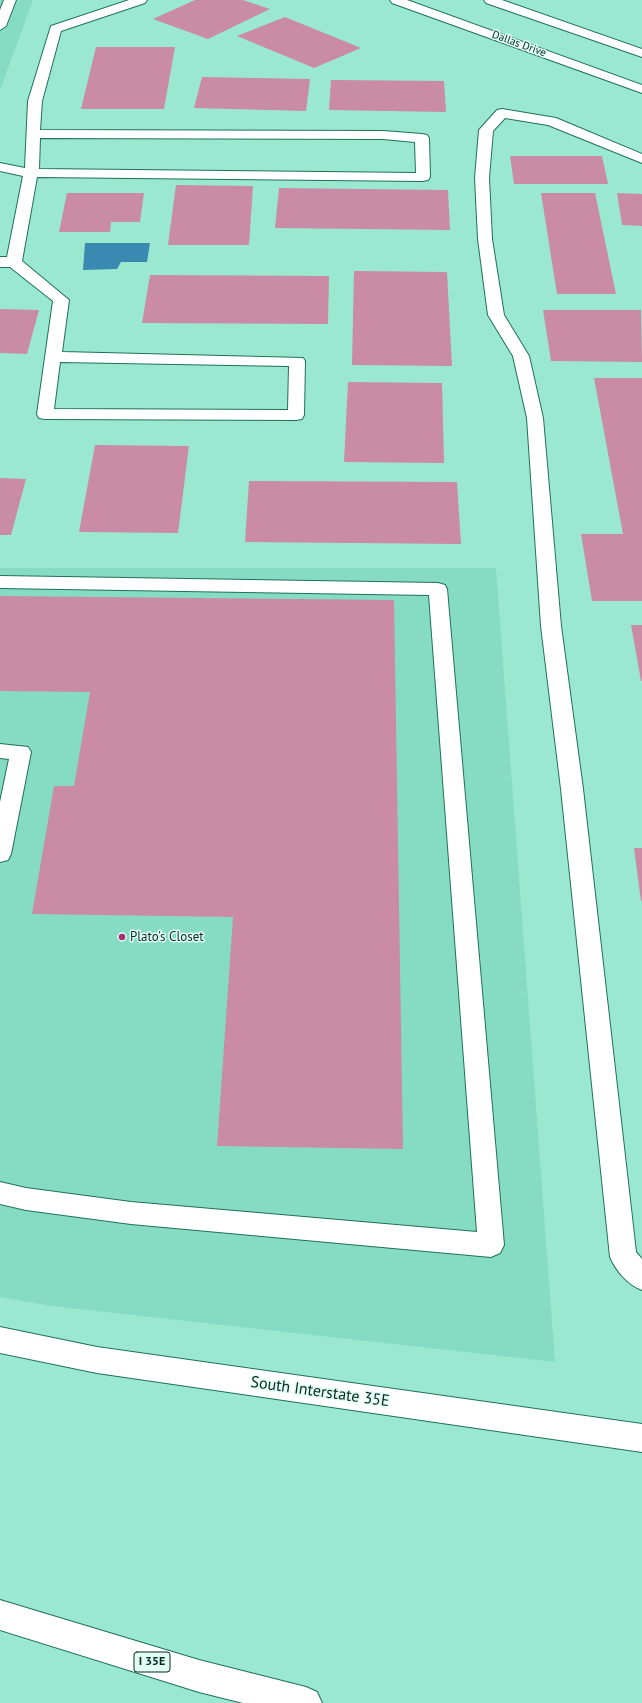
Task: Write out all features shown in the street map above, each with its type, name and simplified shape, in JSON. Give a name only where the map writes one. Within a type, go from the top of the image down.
[{"type":"main road","points":[[0,26],[10,0]]},
{"type":"main road","points":[[53,357],[297,361],[296,415],[45,414],[53,357],[61,300],[7,262],[31,174],[35,101],[55,29],[141,0]]},
{"type":"main road","name":"Dallas Drive","points":[[396,0],[642,89]]},
{"type":"main road","points":[[490,0],[642,53]]},
{"type":"main road","points":[[642,158],[551,121],[502,113],[486,130],[482,178],[485,239],[496,315],[520,356],[535,418],[551,626],[572,789],[624,1258],[642,1278]]},
{"type":"main road","points":[[0,167],[31,174],[422,177],[422,138],[375,135],[34,134]]},
{"type":"main road","points":[[0,582],[438,589],[491,1246],[131,1213],[26,1200],[0,1193]]},
{"type":"main road","points":[[0,751],[21,752],[0,854]]},
{"type":"main road","name":"South Interstate 35E","points":[[0,1340],[97,1360],[642,1438]]},
{"type":"main road","name":"I 35E","points":[[0,1615],[199,1676],[306,1703]]},
{"type":"shaded area","points":[[0,0],[33,0],[0,90]]},
{"type":"shaded area","points":[[0,568],[496,568],[555,1362],[51,1306],[0,1297]]},
{"type":"water","points":[[85,243],[150,243],[147,262],[121,262],[117,269],[83,270]]},
{"type":"building","points":[[195,0],[243,0],[270,9],[208,39],[153,19]]},
{"type":"building","points":[[285,17],[361,48],[314,68],[237,36]]},
{"type":"building","points":[[96,47],[175,47],[164,109],[81,109]]},
{"type":"building","points":[[202,77],[310,79],[306,111],[194,108]]},
{"type":"building","points":[[331,80],[444,81],[446,112],[329,110]]},
{"type":"building","points":[[510,156],[602,156],[608,184],[514,184]]},
{"type":"building","points":[[176,185],[253,186],[249,245],[168,245]]},
{"type":"building","points":[[279,188],[448,190],[450,230],[275,228]]},
{"type":"building","points":[[67,193],[144,193],[140,222],[111,222],[110,232],[59,232]]},
{"type":"building","points":[[541,193],[595,193],[616,294],[557,294]]},
{"type":"building","points":[[617,193],[642,194],[642,226],[622,225]]},
{"type":"building","points":[[354,271],[447,272],[452,366],[352,365]]},
{"type":"building","points":[[150,275],[329,276],[328,324],[142,323]]},
{"type":"building","points":[[0,309],[39,310],[27,354],[0,353]]},
{"type":"building","points":[[543,310],[641,310],[642,362],[551,361]]},
{"type":"building","points":[[594,378],[642,378],[642,601],[592,601],[581,534],[623,534]]},
{"type":"building","points":[[348,382],[442,383],[444,463],[344,462]]},
{"type":"building","points":[[95,445],[189,446],[178,533],[79,532]]},
{"type":"building","points":[[0,478],[26,479],[11,535],[0,535]]},
{"type":"building","points":[[249,481],[457,482],[461,544],[245,542]]},
{"type":"building","points":[[0,596],[394,600],[403,1149],[217,1146],[233,917],[32,914],[54,786],[74,786],[90,692],[0,691]]},
{"type":"building","points":[[631,625],[642,625],[642,681],[641,681]]},
{"type":"building","points":[[634,848],[642,848],[642,901],[641,901]]},
{"type":"place","name":"Plato's Closet","points":[[122,937]]}]
